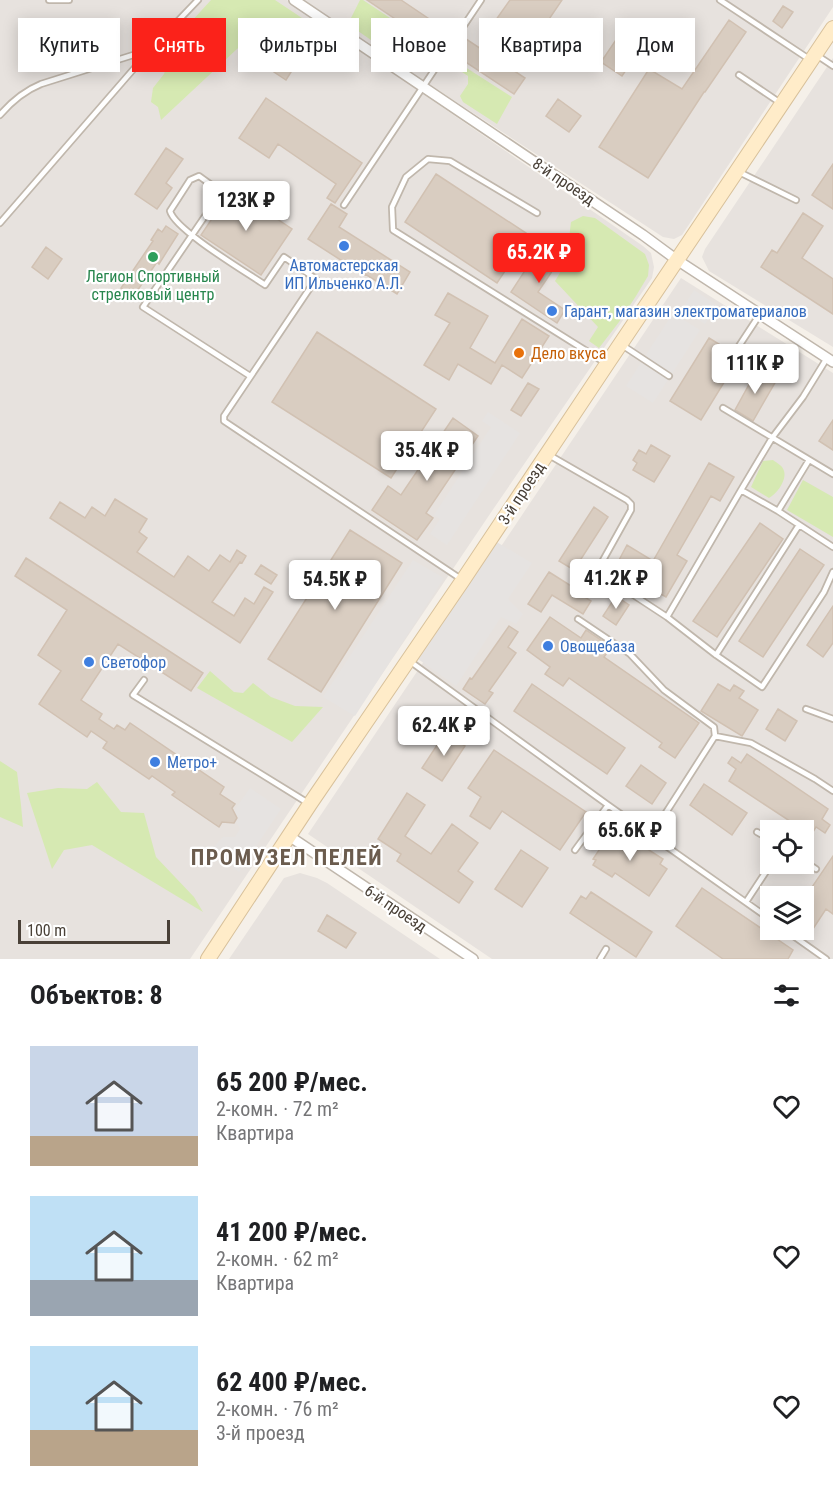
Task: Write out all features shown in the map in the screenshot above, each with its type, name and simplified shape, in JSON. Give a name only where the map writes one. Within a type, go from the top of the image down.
[{"type":"street","name":"8-й проезд","points":[[294,0],[424,86],[677,260],[830,360]]},
{"type":"street","name":"3-й проезд","points":[[208,959],[833,28]]},
{"type":"street","name":"6-й проезд","points":[[289,836],[473,959]]},
{"type":"lane","points":[[49,0],[69,0]]},
{"type":"lane","points":[[181,18],[198,0]]},
{"type":"lane","points":[[344,205],[481,0]]},
{"type":"lane","points":[[720,0],[813,57],[833,66]]},
{"type":"lane","points":[[0,115],[25,91],[132,55]]},
{"type":"lane","points":[[0,223],[132,71]]},
{"type":"lane","points":[[739,75],[782,104]]},
{"type":"lane","points":[[537,213],[450,161],[428,159],[406,177],[392,207],[393,230],[607,364]]},
{"type":"lane","points":[[736,171],[796,200]]},
{"type":"lane","points":[[250,376],[143,307],[191,235],[218,196],[217,189],[199,176],[190,180],[170,211],[172,217],[191,235],[265,285],[284,257],[316,279],[224,416],[224,421],[463,580]]},
{"type":"lane","points":[[739,346],[760,314]]},
{"type":"lane","points":[[620,344],[669,376]]},
{"type":"lane","points":[[667,617],[772,438],[830,360]]},
{"type":"lane","points":[[723,408],[833,474]]},
{"type":"lane","points":[[547,454],[631,504],[632,510],[602,562],[603,574],[667,617],[762,687],[824,592],[833,572]]},
{"type":"lane","points":[[778,511],[809,460]]},
{"type":"lane","points":[[741,490],[833,547]]},
{"type":"lane","points":[[716,655],[799,525]]},
{"type":"lane","points":[[578,619],[630,654],[664,690],[714,727],[715,736],[651,836]]},
{"type":"lane","points":[[409,660],[760,912]]},
{"type":"lane","points":[[144,680],[133,695],[310,804]]},
{"type":"lane","points":[[806,709],[833,719]]},
{"type":"lane","points":[[715,736],[751,743],[833,791]]},
{"type":"lane","points":[[575,850],[608,805]]},
{"type":"lane","points":[[746,902],[764,874]]},
{"type":"lane","points":[[799,940],[826,959]]},
{"type":"lane","points":[[600,959],[606,949]]},
{"type":"shaded area","points":[[0,0],[287,0],[313,18],[238,18],[238,72],[359,72],[359,50],[371,58],[371,72],[391,72],[643,246],[651,253],[654,267],[652,278],[190,959],[0,959]]},
{"type":"shaded area","points":[[300,0],[833,0],[833,7],[682,235],[674,239],[663,237],[410,72],[467,72],[467,18],[371,18],[371,46],[359,39],[359,18],[328,18]]},
{"type":"shaded area","points":[[833,58],[833,347],[709,271],[702,257],[705,249]]},
{"type":"shaded area","points":[[681,278],[833,373],[833,959],[492,959],[308,834]]},
{"type":"shaded area","points":[[694,290],[718,306],[705,324],[682,309]]},
{"type":"shaded area","points":[[673,313],[700,330],[653,403],[626,386]]},
{"type":"shaded area","points":[[488,412],[520,433],[447,545],[430,534],[440,519],[434,515],[491,427],[482,421]]},
{"type":"shaded area","points":[[495,541],[532,563],[508,599],[523,614],[516,624],[501,617],[456,686],[418,659]]},
{"type":"shaded area","points":[[413,560],[444,578],[355,716],[323,697]]},
{"type":"shaded area","points":[[250,788],[281,809],[239,872],[210,851],[223,837],[235,837],[240,829],[234,811]]},
{"type":"shaded area","points":[[300,873],[327,883],[440,959],[229,959],[284,878]]},
{"type":"green space","points":[[211,0],[275,0],[302,18],[238,18],[238,48],[226,59],[226,18],[195,18]]},
{"type":"green space","points":[[360,0],[363,0],[390,18],[371,18],[371,40],[359,32],[359,18],[351,18]]},
{"type":"green space","points":[[467,68],[512,97],[497,124],[463,102],[460,96],[468,84],[468,76],[462,72],[467,72]]},
{"type":"green space","points":[[165,72],[212,72],[161,120],[158,107],[151,102],[153,88]]},
{"type":"green space","points":[[583,216],[595,218],[645,254],[649,265],[648,276],[636,296],[599,348],[589,341],[598,327],[555,281],[570,256],[571,222]]},
{"type":"green space","points":[[773,460],[780,465],[785,475],[781,486],[769,498],[751,487],[763,461]]},
{"type":"green space","points":[[803,480],[833,497],[833,537],[787,510]]},
{"type":"green space","points":[[210,671],[234,692],[243,693],[253,683],[271,697],[295,706],[323,707],[292,742],[197,688]]},
{"type":"green space","points":[[0,761],[17,772],[23,827],[0,817]]},
{"type":"green space","points":[[97,782],[121,812],[144,813],[156,857],[194,897],[203,912],[92,845],[64,850],[52,869],[27,793],[58,788],[87,789]]},
{"type":"building","points":[[367,0],[401,0],[428,18],[394,18]]},
{"type":"building","points":[[510,0],[562,0],[550,18],[497,18]]},
{"type":"building","points":[[783,6],[793,12],[782,28],[773,21]]},
{"type":"building","points":[[729,20],[746,32],[648,178],[599,147],[647,72],[654,72],[682,89]]},
{"type":"building","points":[[467,40],[479,48],[479,71],[467,63]]},
{"type":"building","points":[[615,41],[615,71],[603,63],[603,59]]},
{"type":"building","points":[[274,72],[291,72],[286,80]]},
{"type":"building","points":[[481,72],[516,72],[525,78],[514,94]]},
{"type":"building","points":[[266,98],[362,163],[335,203],[327,198],[336,184],[278,144],[269,158],[239,138]]},
{"type":"building","points":[[558,99],[581,116],[569,132],[546,116]]},
{"type":"building","points":[[166,148],[183,159],[166,183],[172,188],[157,209],[135,194]]},
{"type":"building","points":[[833,164],[833,209],[812,195]]},
{"type":"building","points":[[436,174],[529,235],[497,283],[405,222]]},
{"type":"building","points":[[232,189],[292,229],[261,275],[201,235]]},
{"type":"building","name":"Автомастерская ИП Ильченко А.Л.","points":[[331,204],[347,214],[339,227],[410,272],[397,294],[308,239]]},
{"type":"building","points":[[803,213],[823,226],[802,258],[833,279],[833,314],[761,267],[772,250],[777,253]]},
{"type":"building","name":"Легион Спортивный стрелковый центр","points":[[166,226],[178,234],[159,264],[157,262],[133,297],[121,288],[153,241],[151,240],[158,229],[162,232]]},
{"type":"building","points":[[541,246],[561,258],[538,292],[565,310],[557,323],[511,292]]},
{"type":"building","points":[[46,247],[62,259],[48,279],[32,267]]},
{"type":"building","points":[[448,293],[488,316],[470,348],[495,363],[522,319],[549,336],[522,378],[502,365],[491,384],[458,364],[449,380],[424,365],[450,323],[435,315]]},
{"type":"building","points":[[317,332],[436,409],[391,478],[272,402]]},
{"type":"building","points":[[709,338],[735,354],[726,368],[731,371],[701,420],[670,401]]},
{"type":"building","points":[[757,370],[776,381],[753,421],[735,410]]},
{"type":"building","points":[[528,383],[539,389],[521,416],[511,410]]},
{"type":"building","points":[[453,418],[478,436],[426,513],[433,518],[417,540],[372,510],[388,486],[401,495]]},
{"type":"building","points":[[833,420],[833,450],[819,441]]},
{"type":"building","points":[[651,445],[670,456],[654,482],[633,470],[637,463],[633,460],[639,450],[646,454]]},
{"type":"building","points":[[709,463],[734,477],[720,501],[711,496],[677,555],[687,561],[666,597],[641,583],[644,577],[618,562],[627,545],[653,561]]},
{"type":"building","points":[[115,499],[147,519],[139,532],[147,538],[137,552],[174,577],[188,556],[209,571],[220,555],[230,562],[237,550],[246,556],[212,602],[234,616],[245,598],[254,604],[264,587],[273,592],[240,643],[50,518],[60,502],[85,518],[92,507],[105,516]]},
{"type":"building","points":[[594,507],[608,517],[574,570],[559,561]]},
{"type":"building","points":[[760,523],[783,539],[717,637],[693,621]]},
{"type":"building","points":[[350,530],[402,563],[321,692],[268,659]]},
{"type":"building","points":[[800,549],[824,565],[763,657],[739,641]]},
{"type":"building","points":[[26,558],[203,673],[191,691],[118,644],[81,700],[102,714],[99,719],[114,729],[117,725],[125,730],[130,723],[224,787],[220,794],[235,804],[232,808],[237,818],[234,823],[222,822],[219,827],[172,795],[175,792],[152,776],[149,779],[103,748],[107,742],[91,731],[87,737],[39,704],[61,671],[38,655],[67,610],[15,576]]},
{"type":"building","points":[[261,565],[277,575],[271,584],[255,574]]},
{"type":"building","points":[[549,572],[591,601],[583,614],[552,595],[541,612],[528,604]]},
{"type":"building","points":[[616,596],[629,605],[616,625],[603,616]]},
{"type":"building","points":[[833,606],[833,643],[823,657],[807,645]]},
{"type":"building","points":[[550,617],[581,638],[586,630],[611,647],[604,657],[699,723],[675,758],[659,747],[662,743],[569,678],[563,686],[545,674],[550,667],[527,650]]},
{"type":"building","points":[[509,626],[518,632],[508,647],[516,653],[489,691],[493,693],[485,704],[463,689]]},
{"type":"building","points":[[532,684],[625,748],[607,774],[514,711]]},
{"type":"building","points":[[718,684],[730,691],[734,685],[744,691],[739,698],[758,710],[742,736],[701,711]]},
{"type":"building","points":[[778,709],[797,721],[785,741],[766,729]]},
{"type":"building","points":[[445,733],[465,746],[442,781],[422,768]]},
{"type":"building","points":[[494,750],[586,812],[560,850],[502,811],[490,829],[470,816],[481,797],[468,788]]},
{"type":"building","points":[[747,754],[828,809],[822,819],[830,825],[825,833],[816,827],[814,830],[814,820],[788,820],[729,781],[736,769],[728,763],[732,757],[741,763]]},
{"type":"building","points":[[641,765],[666,783],[652,804],[626,786]]},
{"type":"building","points":[[704,784],[747,813],[732,835],[690,805]]},
{"type":"building","points":[[407,793],[425,805],[405,836],[431,854],[452,824],[478,843],[458,871],[473,882],[459,903],[397,861],[401,854],[378,839]]},
{"type":"building","points":[[611,832],[618,837],[621,832],[663,859],[660,864],[667,869],[649,896],[615,873],[612,877],[593,865],[596,860],[593,859]]},
{"type":"building","points":[[521,850],[548,868],[522,907],[495,889]]},
{"type":"building","points":[[833,856],[833,914],[826,909],[814,927],[814,886]]},
{"type":"building","points":[[702,888],[760,928],[760,940],[778,940],[793,950],[788,959],[723,959],[676,926]]},
{"type":"building","points":[[591,892],[652,932],[636,957],[570,913],[581,896],[586,899]]},
{"type":"building","points":[[327,915],[356,933],[346,948],[318,931]]},
{"type":"place","name":"Автомастерская ИП Ильченко А.Л.","points":[[344,246]]},
{"type":"place","name":"Легион Спортивный стрелковый центр","points":[[153,257]]},
{"type":"place","name":"Гарант, магазин электроматериалов","points":[[552,311]]},
{"type":"place","name":"Дело вкуса","points":[[519,353]]},
{"type":"place","name":"Овощебаза","points":[[548,646]]},
{"type":"place","name":"Светофор","points":[[89,662]]},
{"type":"place","name":"Метро+","points":[[155,762]]},
{"type":"district","name":"ПРОМУЗЕЛ ПЕЛЕЙ","points":[[287,857]]}]
